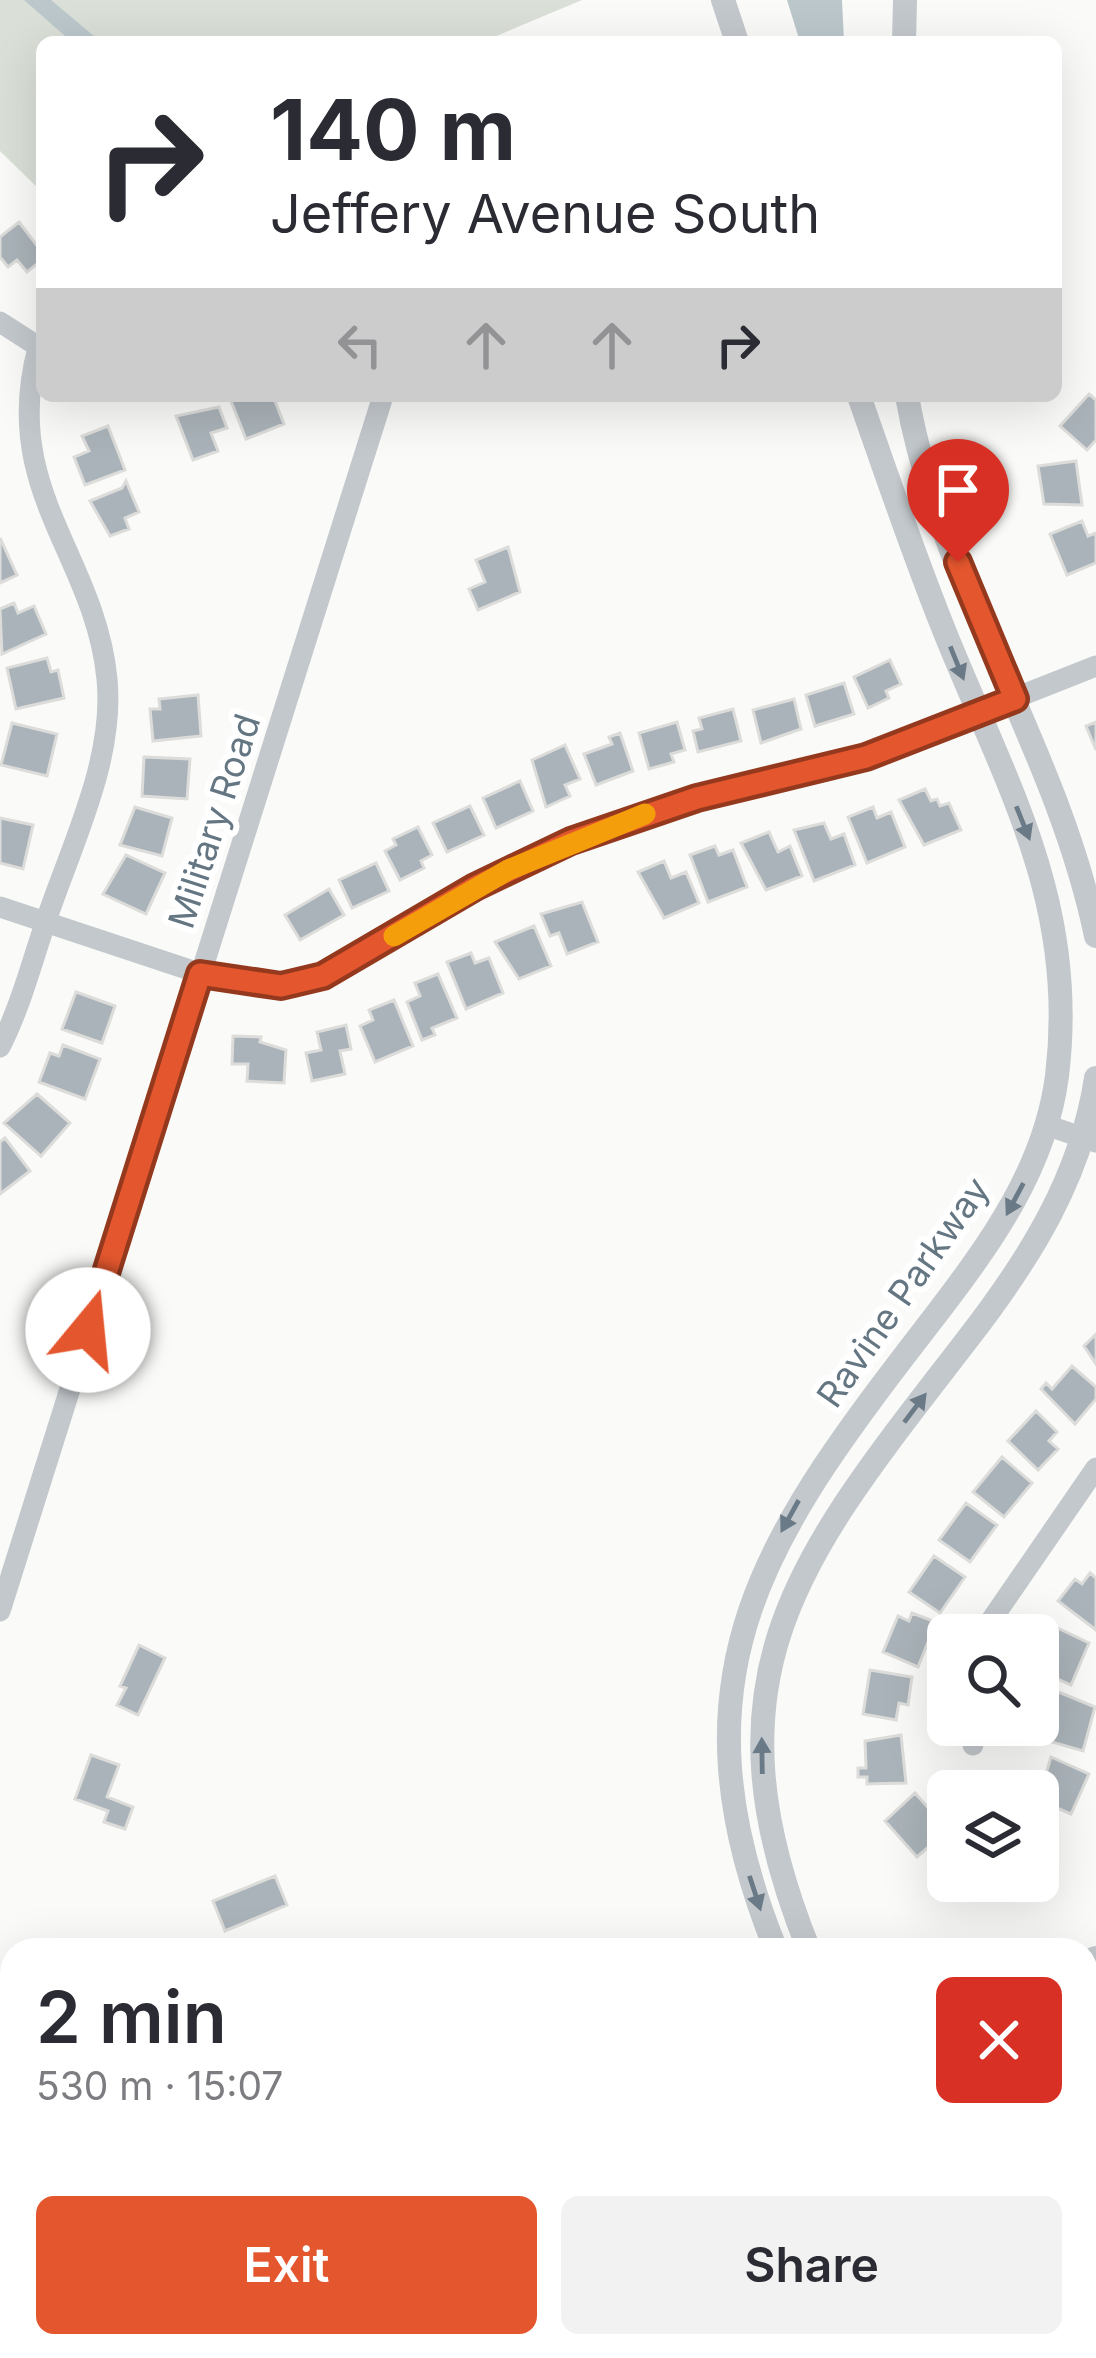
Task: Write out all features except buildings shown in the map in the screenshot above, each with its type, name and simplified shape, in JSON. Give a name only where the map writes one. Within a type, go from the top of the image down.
[{"type":"street","points":[[723,0],[735,36]]},
{"type":"street","points":[[904,36],[905,0]]},
{"type":"street","points":[[0,322],[36,345]]},
{"type":"street","points":[[0,1047],[96,776],[108,683],[103,652],[26,462],[24,391],[36,359]]},
{"type":"street","name":"Military Road","points":[[0,1610],[381,402]]},
{"type":"street","name":"Ravine Parkway","points":[[772,1938],[743,1856],[732,1793],[732,1698],[751,1604],[778,1538],[812,1479],[1000,1226],[1032,1167],[1046,1125],[1060,1038],[1060,943],[1039,866],[926,586],[862,402]]},
{"type":"street","points":[[908,402],[928,487],[1072,842],[1096,936]]},
{"type":"street","points":[[0,907],[200,974],[281,986],[323,976],[475,887],[571,841],[697,798],[854,761],[1096,666]]},
{"type":"street","name":"Ravine Parkway","points":[[805,1938],[773,1852],[764,1797],[765,1699],[779,1630],[827,1526],[1025,1260],[1089,1140],[1096,1078]]},
{"type":"street","points":[[1046,1125],[1089,1140]]},
{"type":"street","points":[[995,1614],[1096,1468]]},
{"type":"shaded area","points":[[0,0],[582,0],[496,36],[36,36],[36,186],[0,151]]},
{"type":"shaded area","points":[[24,0],[51,0],[94,36],[65,36]]},
{"type":"shaded area","points":[[787,0],[842,0],[844,36],[798,36]]},
{"type":"slow traffic","points":[[394,936],[508,870],[645,814]]},
{"type":"route","points":[[88,1330],[200,974],[281,986],[323,976],[352,964],[475,887],[571,841],[697,798],[842,765],[1015,699],[958,562]]}]
